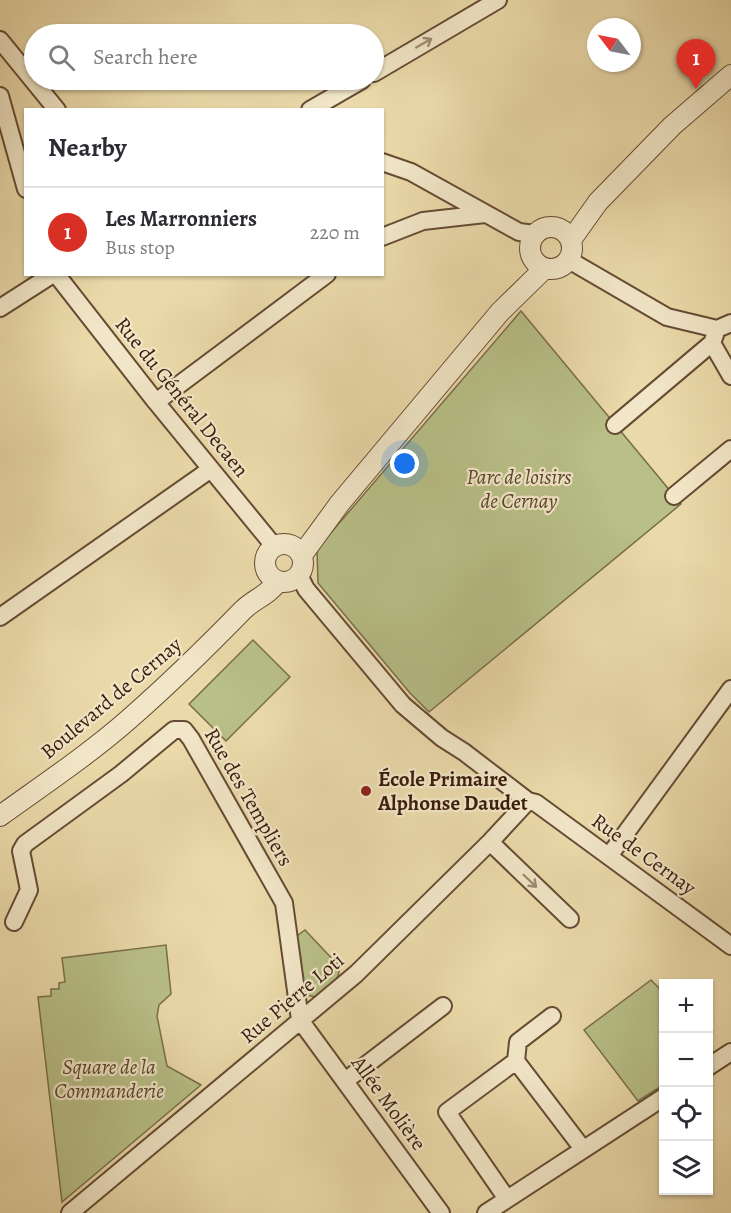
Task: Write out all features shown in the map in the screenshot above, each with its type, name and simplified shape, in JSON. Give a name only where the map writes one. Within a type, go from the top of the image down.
[{"type":"street","points":[[384,66],[488,2]]},
{"type":"street","points":[[0,40],[24,69]]},
{"type":"street","points":[[564,234],[672,126],[731,75]]},
{"type":"street","points":[[41,90],[55,108]]},
{"type":"street","points":[[313,108],[345,90]]},
{"type":"street","points":[[0,96],[24,182]]},
{"type":"street","points":[[289,549],[303,565],[299,575],[288,582],[272,577],[266,557],[289,549],[340,503],[501,312],[532,247],[545,227],[564,234],[572,250],[569,260],[558,268],[532,247],[485,214],[411,172],[384,163]]},
{"type":"street","points":[[384,236],[423,220],[485,214]]},
{"type":"street","points":[[569,260],[667,317],[720,332]]},
{"type":"street","points":[[0,308],[52,276]]},
{"type":"street","name":"Rue du Général Decaen","points":[[57,276],[211,469],[289,549]]},
{"type":"street","points":[[156,402],[324,276]]},
{"type":"street","points":[[720,332],[731,376]]},
{"type":"street","points":[[615,425],[720,332]]},
{"type":"street","points":[[674,496],[731,449]]},
{"type":"street","points":[[0,617],[211,469]]},
{"type":"street","points":[[299,575],[306,589],[403,705],[442,738],[528,801]]},
{"type":"street","name":"Boulevard de Cernay","points":[[0,816],[63,772],[127,722],[209,645],[246,607],[251,595],[272,577]]},
{"type":"street","points":[[609,856],[731,689]]},
{"type":"street","name":"Rue des Templiers","points":[[14,922],[29,890],[21,851],[25,844],[121,774],[174,730],[184,730],[284,903],[300,1020]]},
{"type":"street","name":"Rue Pierre Loti","points":[[70,1213],[356,974],[490,842],[528,801]]},
{"type":"street","name":"Rue de Cernay","points":[[528,801],[536,803],[728,938]]},
{"type":"street","points":[[490,842],[570,919]]},
{"type":"street","points":[[345,1081],[443,1006]]},
{"type":"street","points":[[552,1016],[518,1042],[516,1061],[583,1149]]},
{"type":"street","name":"Allée Molière","points":[[300,1020],[441,1213]]},
{"type":"street","points":[[713,1064],[731,1052]]},
{"type":"street","points":[[507,1199],[447,1112],[516,1061]]},
{"type":"street","points":[[486,1213],[659,1100]]},
{"type":"green space","name":"Parc de loisirs de Cernay","points":[[521,311],[681,504],[429,712],[410,693],[318,583],[317,549]]},
{"type":"green space","points":[[253,640],[290,677],[226,741],[189,704]]},
{"type":"green space","points":[[305,930],[338,965],[339,970],[333,983],[316,997],[305,995],[294,938]]},
{"type":"green space","name":"Square de la Commanderie","points":[[166,945],[171,994],[159,1005],[157,1016],[167,1066],[201,1085],[62,1202],[38,997],[51,996],[51,989],[59,989],[59,983],[65,982],[62,958]]},
{"type":"green space","points":[[651,980],[659,988],[659,1088],[638,1101],[584,1030]]},
{"type":"place","name":"Les Marronniers","points":[[696,89]]},
{"type":"place","name":"École Primaire Alphonse Daudet","points":[[366,791]]}]
